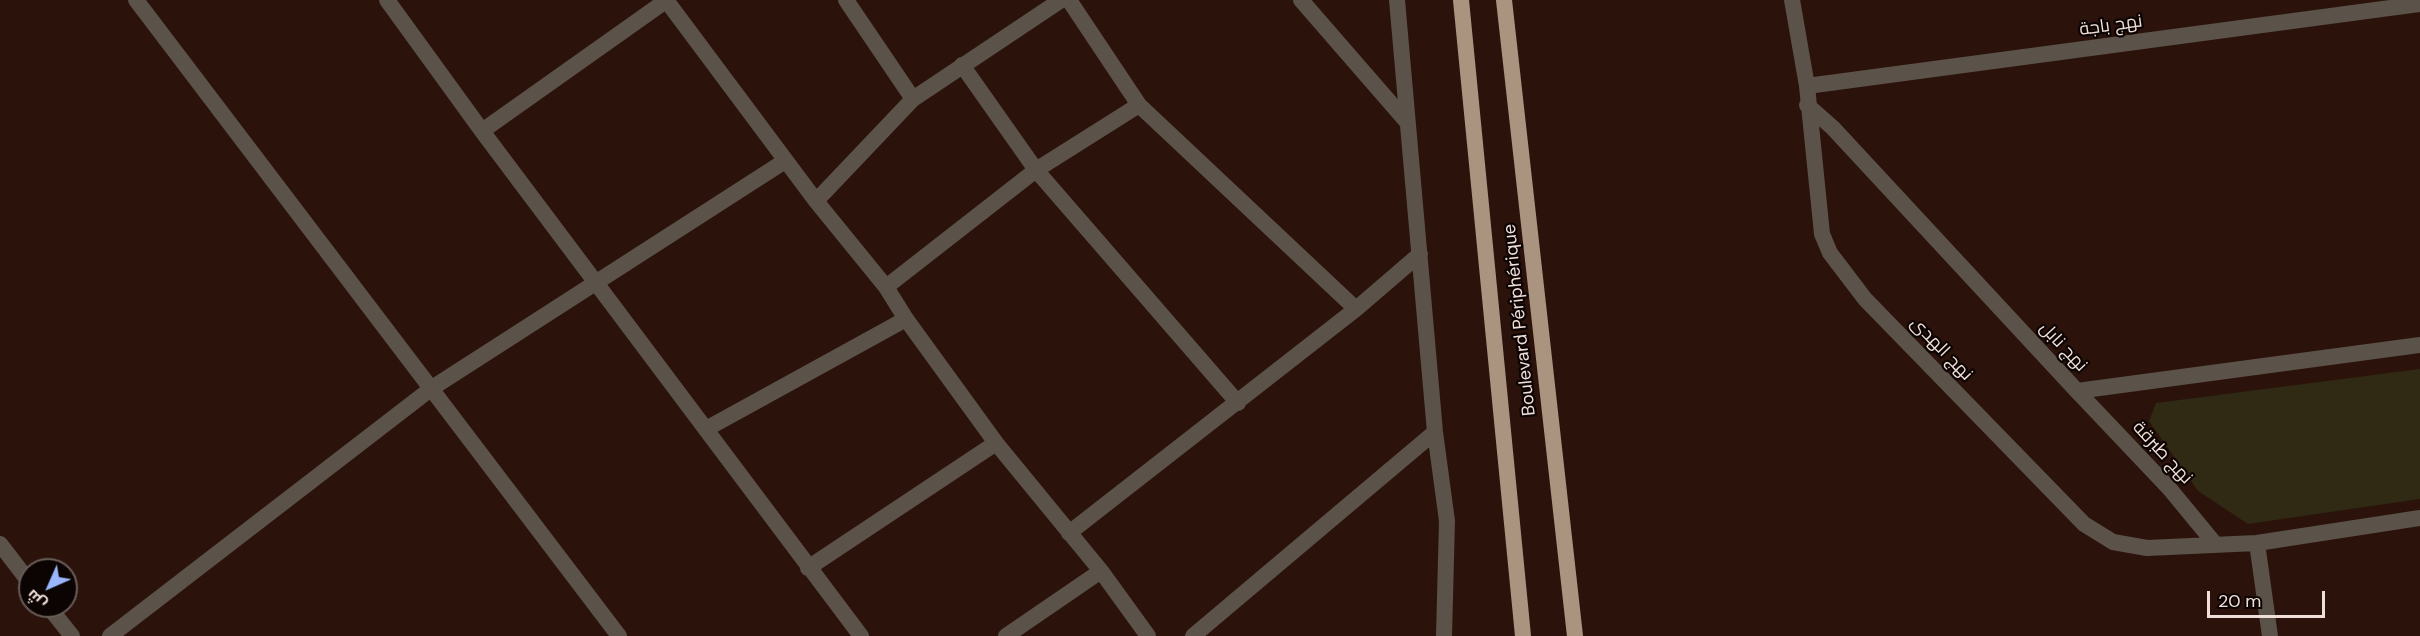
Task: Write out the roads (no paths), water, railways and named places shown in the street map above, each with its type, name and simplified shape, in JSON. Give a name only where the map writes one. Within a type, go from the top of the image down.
[{"type":"highway","name":"Boulevard Périphérique","points":[[1461,0],[1523,636]]},
{"type":"highway","name":"Boulevard Périphérique","points":[[1504,0],[1575,636]]},
{"type":"street","points":[[136,0],[619,636]]},
{"type":"street","points":[[387,0],[482,131],[861,636]]},
{"type":"street","points":[[482,131],[666,0],[785,161],[886,287],[906,319],[996,443],[1101,572],[1148,636]]},
{"type":"street","points":[[846,0],[913,99]]},
{"type":"street","points":[[816,201],[913,99],[1061,0]]},
{"type":"street","points":[[1069,0],[1139,105],[1356,309]]},
{"type":"street","points":[[1301,0],[1407,122]]},
{"type":"street","points":[[1397,0],[1435,432],[1447,521],[1444,636]]},
{"type":"street","name":"نهج الهدى","points":[[1792,0],[1807,86],[1807,105],[1822,234],[1830,253],[1865,299],[2084,524],[2113,542],[2146,548],[2256,543]]},
{"type":"street","name":"نهج باجة","points":[[1807,86],[2420,4]]},
{"type":"street","points":[[962,65],[1036,170],[1238,403]]},
{"type":"street","points":[[886,287],[1036,170],[1139,105]]},
{"type":"street","name":"نهج نابل","points":[[1807,105],[1833,128],[2077,391],[2420,345]]},
{"type":"street","points":[[110,636],[432,388],[785,161]]},
{"type":"street","points":[[1070,533],[1356,309],[1420,254]]},
{"type":"street","points":[[706,429],[906,319]]},
{"type":"street","name":"نهج طبرقة","points":[[2077,391],[2169,489],[2216,545]]},
{"type":"street","points":[[1193,636],[1435,432]]},
{"type":"street","points":[[808,568],[996,443]]},
{"type":"street","points":[[2270,636],[2256,543],[2420,518]]},
{"type":"street","points":[[0,544],[18,567]]},
{"type":"street","points":[[1006,636],[1101,572]]},
{"type":"street","points":[[58,618],[72,636]]}]
